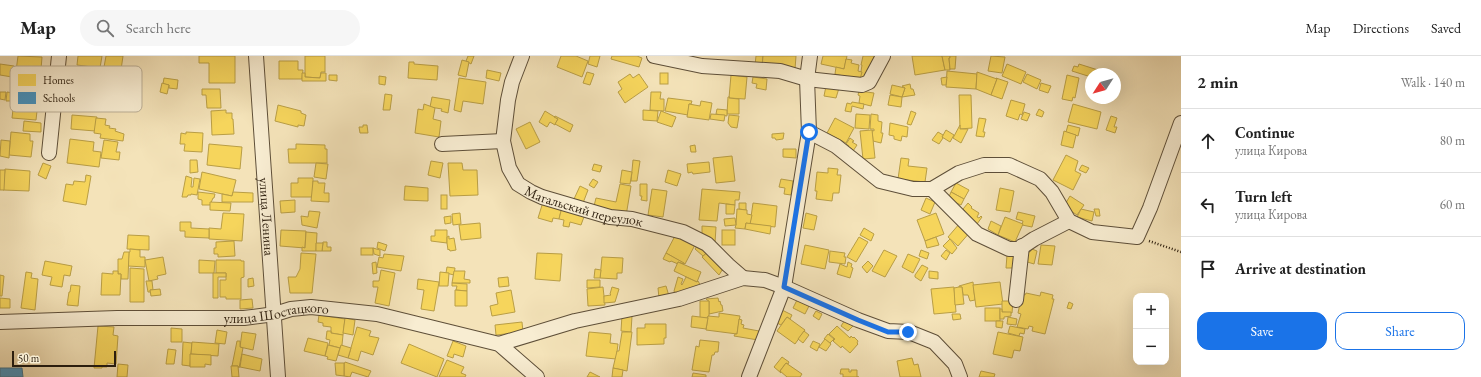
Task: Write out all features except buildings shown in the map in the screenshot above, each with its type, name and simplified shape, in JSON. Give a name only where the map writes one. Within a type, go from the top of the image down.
[{"type":"street","points":[[58,66],[59,56]]},
{"type":"street","name":"улица Ленина","points":[[256,56],[275,314],[278,377]]},
{"type":"street","name":"Магальский переулок","points":[[522,56],[512,82],[508,100],[503,141],[509,168],[518,184],[542,197],[610,216],[632,219],[683,232],[707,244],[743,278]]},
{"type":"street","points":[[654,56],[702,66],[780,71],[807,79],[862,85],[870,82],[883,56]]},
{"type":"street","points":[[749,377],[784,287],[809,132],[807,79],[810,56]]},
{"type":"street","points":[[49,153],[53,112]]},
{"type":"street","points":[[809,132],[836,146],[880,181],[913,189],[932,189],[959,174],[984,165],[1009,165],[1040,180],[1052,192],[1069,221],[1092,232],[1137,237],[1150,208],[1181,123]]},
{"type":"street","points":[[442,144],[503,141]]},
{"type":"street","points":[[932,189],[977,234],[1009,249],[1019,248],[1069,221]]},
{"type":"street","points":[[1016,300],[1022,246]]},
{"type":"street","points":[[500,344],[575,321],[679,299],[743,278],[765,280],[784,287],[888,332],[908,332],[934,342],[955,364],[960,377]]},
{"type":"street","name":"улица Шостацкого","points":[[0,322],[117,318],[244,318],[275,314],[291,309],[311,307],[377,314],[500,344],[536,377]]},
{"type":"path","points":[[1137,237],[1181,252]]},
{"type":"route","points":[[809,132],[784,287],[888,332],[908,332]]}]
